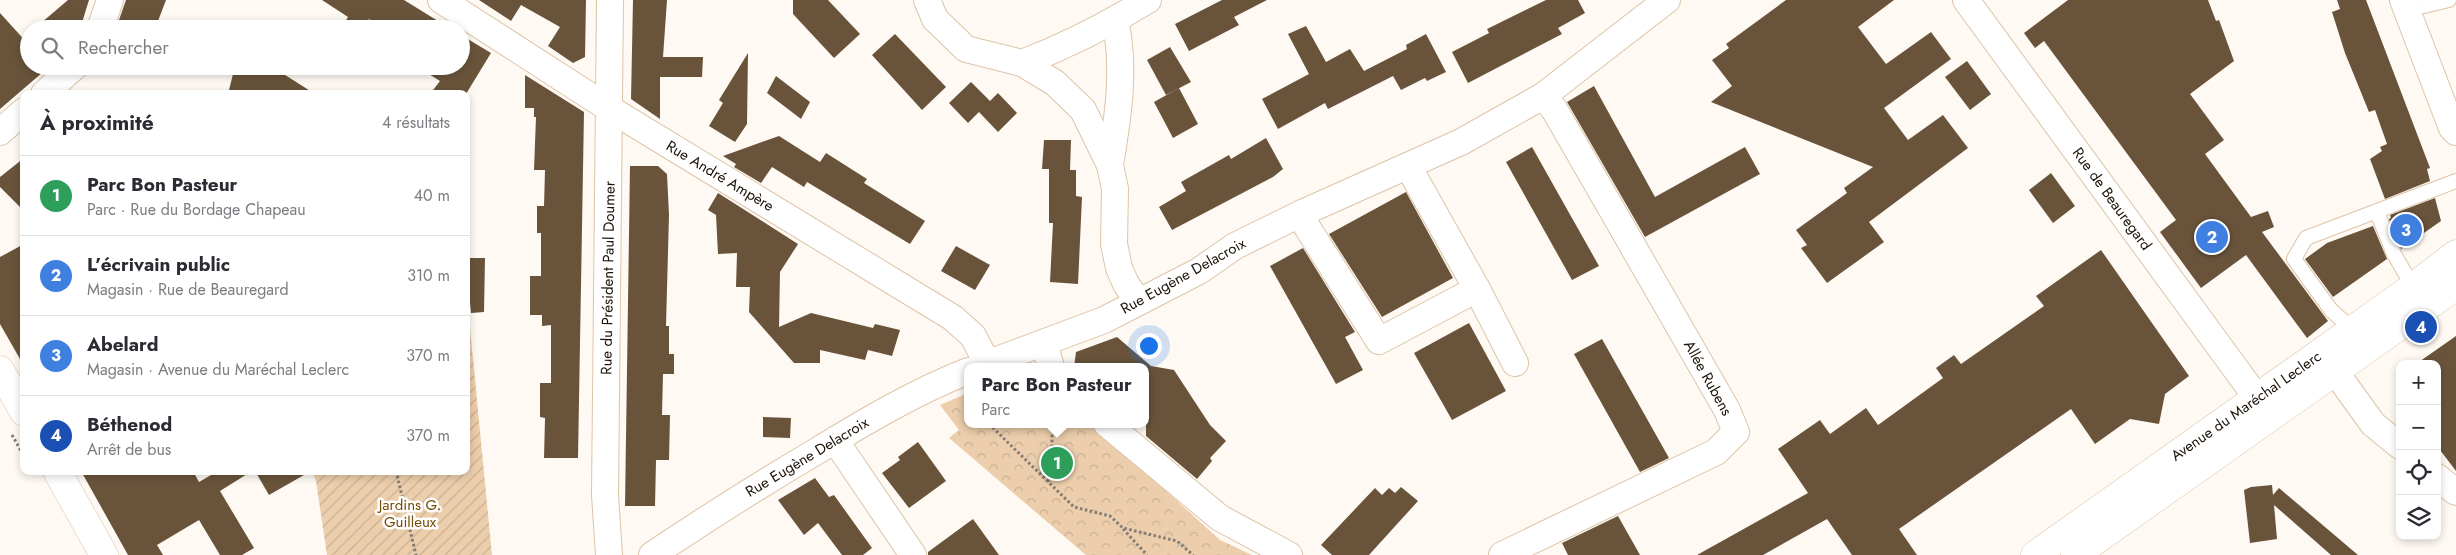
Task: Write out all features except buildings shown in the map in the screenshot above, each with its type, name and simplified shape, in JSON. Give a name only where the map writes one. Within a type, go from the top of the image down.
[{"type":"main road","name":"Avenue du Maréchal Leclerc","points":[[2332,359],[2352,330],[2456,254]]},
{"type":"main road","name":"Avenue du Maréchal Leclerc","points":[[2075,555],[2263,408],[2332,359],[2456,286]]},
{"type":"main road","points":[[0,370],[20,405]]},
{"type":"main road","name":"Avenue du Maréchal Leclerc","points":[[2034,555],[2263,408]]},
{"type":"main road","points":[[59,475],[104,555]]},
{"type":"street","points":[[103,20],[110,0]]},
{"type":"street","name":"Rue André Ampère","points":[[441,0],[610,108],[953,318],[973,336],[977,363]]},
{"type":"street","name":"Rue du Président Paul Doumer","points":[[609,555],[605,495],[610,0]]},
{"type":"street","points":[[926,0],[935,19],[966,49],[1022,63],[1055,83],[1083,110],[1110,165],[1115,189],[1114,244],[1119,268],[1126,284],[1139,302]]},
{"type":"street","points":[[1022,63],[1061,48],[1115,20],[1148,0]]},
{"type":"street","name":"Rue Eugène Delacroix","points":[[1001,363],[1048,355],[1104,320],[1199,271],[1235,246],[1461,142],[1543,96],[1667,0]]},
{"type":"street","name":"Rue de Beauregard","points":[[1966,0],[2263,408]]},
{"type":"street","points":[[2405,5],[2452,128],[2456,132]]},
{"type":"street","points":[[1110,165],[1121,98],[1120,42],[1115,20]]},
{"type":"street","points":[[48,90],[65,75]]},
{"type":"street","name":"Allée Rubens","points":[[1502,555],[1716,452],[1736,432],[1727,410],[1554,109],[1543,96]]},
{"type":"street","points":[[0,132],[20,114]]},
{"type":"street","points":[[1408,166],[1477,289],[1515,363]]},
{"type":"street","points":[[1302,214],[1307,227],[1379,342],[1477,289]]},
{"type":"street","points":[[2332,359],[2342,381],[2373,424],[2396,443]]},
{"type":"street","name":"Rue Eugène Delacroix","points":[[652,555],[726,505],[894,405],[964,373]]},
{"type":"street","points":[[1112,428],[1220,518],[1288,555]]},
{"type":"street","points":[[835,440],[913,555]]},
{"type":"street","points":[[2441,479],[2456,492]]},
{"type":"lane","points":[[2405,5],[2449,0]]},
{"type":"lane","points":[[2352,330],[2331,310],[2294,258],[2306,238],[2456,181]]},
{"type":"lane","points":[[2377,212],[2394,254],[2413,287]]},
{"type":"path","points":[[994,428],[1074,507],[1110,516],[1147,555]]},
{"type":"path","points":[[1048,482],[1052,452],[1052,428]]},
{"type":"path","points":[[397,475],[416,555]]},
{"type":"path","points":[[1123,528],[1177,541],[1194,555]]},
{"type":"green space","name":"Jardins G. Guilleux","points":[[470,328],[492,555],[327,555],[314,475],[470,475]]},
{"type":"green space","points":[[964,395],[964,428],[1096,428],[1220,540],[1252,555],[1086,555],[949,438],[959,430],[940,405]]},
{"type":"place","name":"Abelard","points":[[2406,230]]},
{"type":"place","name":"L’écrivain public","points":[[2212,237]]},
{"type":"place","name":"Béthenod","points":[[2421,327]]},
{"type":"place","name":"Parc Bon Pasteur","points":[[1057,463]]}]
